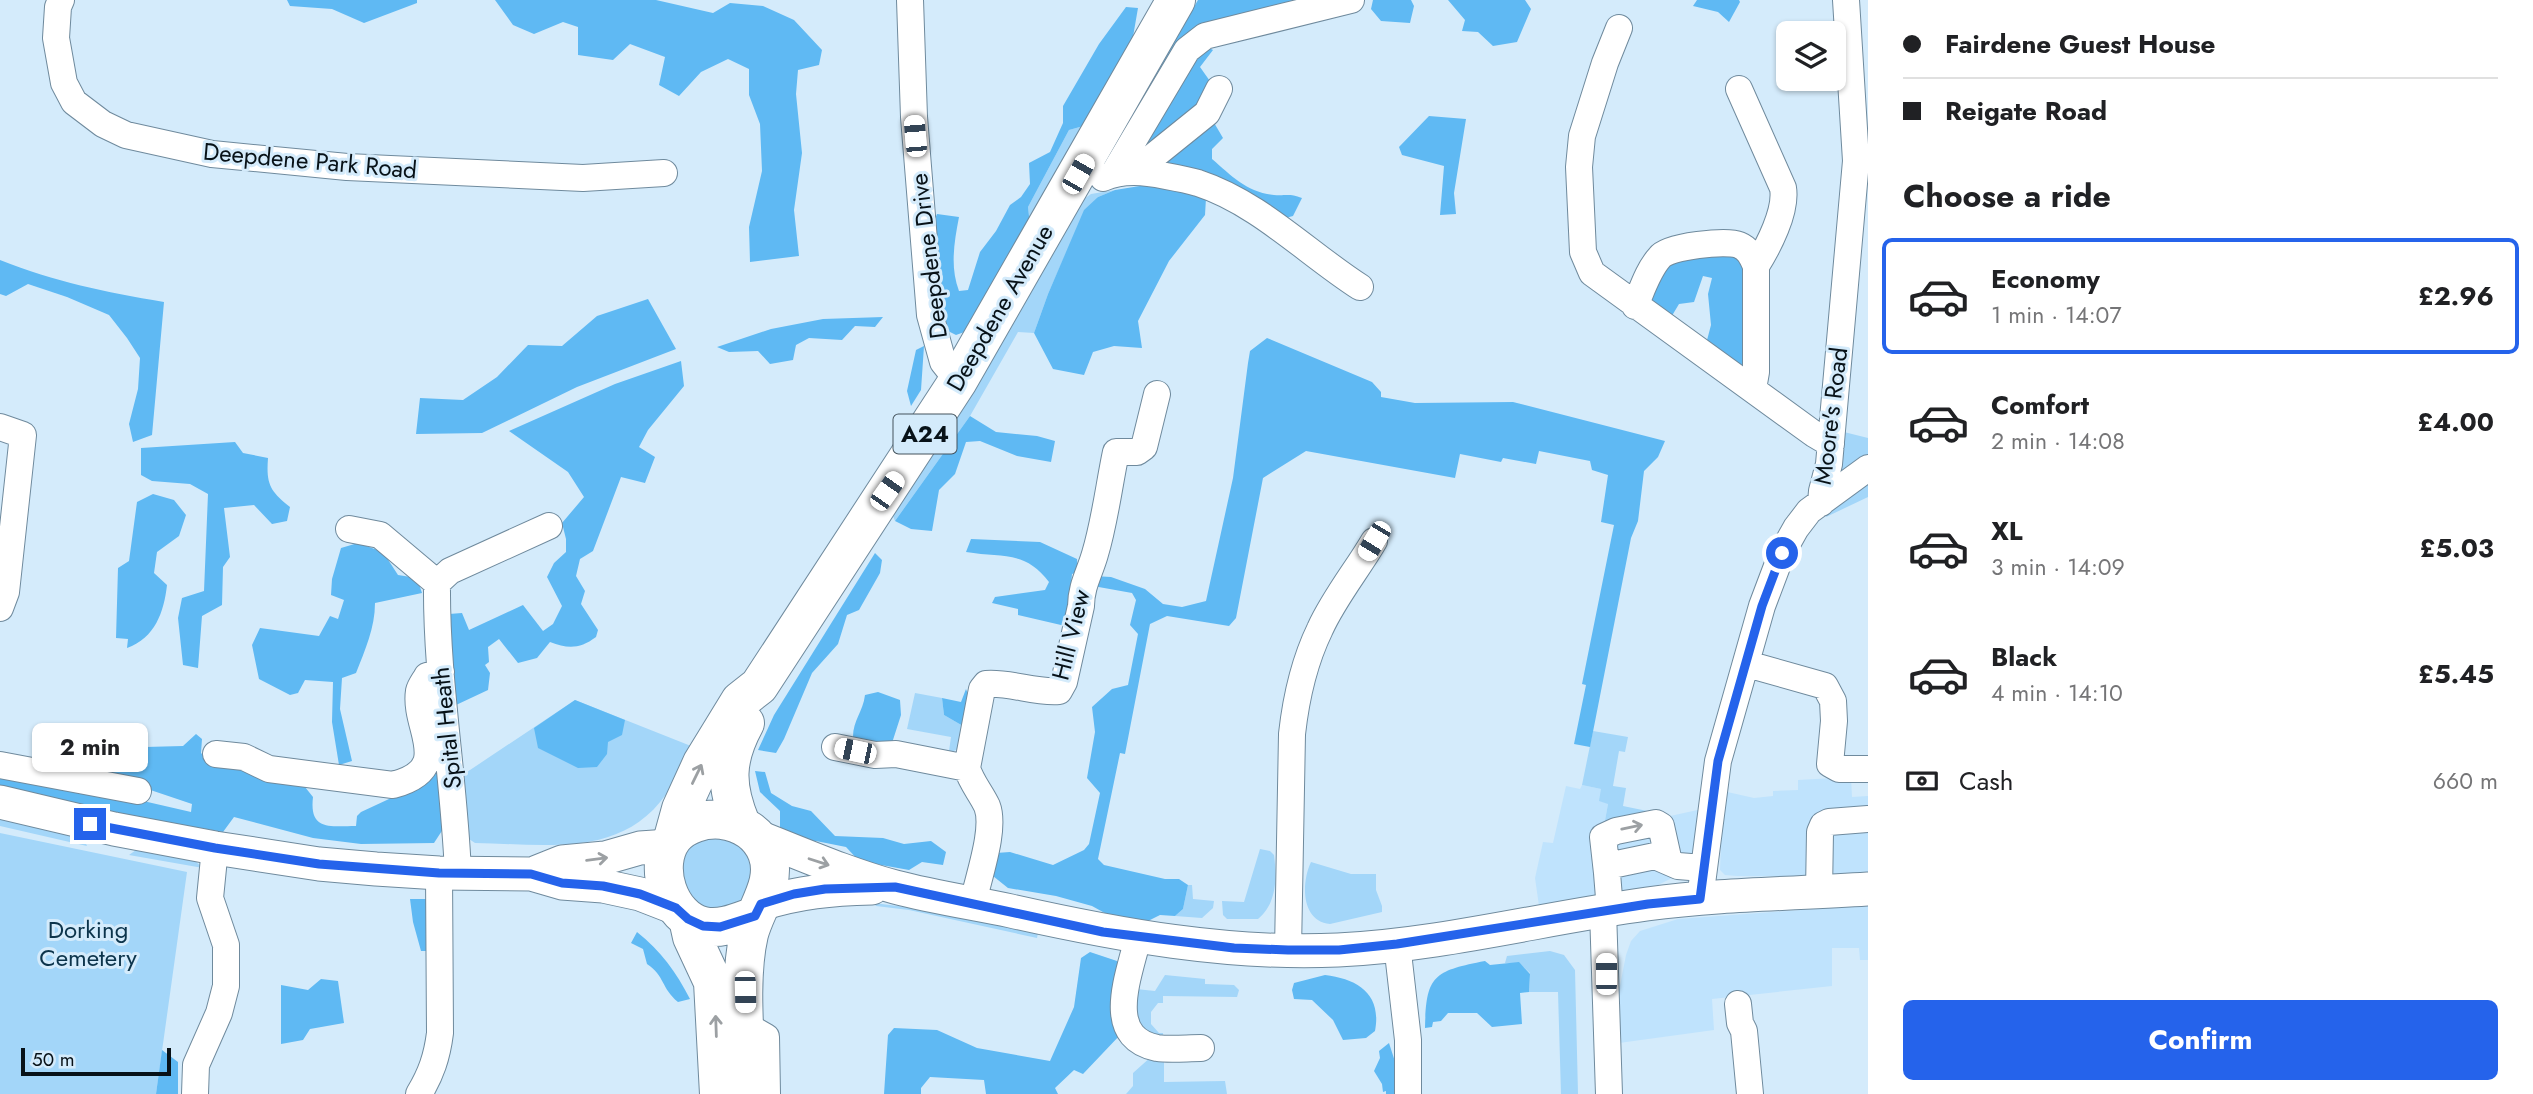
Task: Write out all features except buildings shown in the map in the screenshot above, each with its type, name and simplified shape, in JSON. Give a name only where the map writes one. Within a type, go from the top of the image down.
[{"type":"highway","name":"Deepdene Avenue","points":[[759,686],[958,381],[1109,173],[1176,0]]},
{"type":"highway","name":"A24","points":[[748,830],[731,801],[728,772],[741,731],[753,709],[759,686]]},
{"type":"highway","name":"A24","points":[[671,842],[681,809],[707,754],[740,701],[759,686]]},
{"type":"highway","points":[[719,1094],[713,982],[665,879],[671,842],[685,827],[699,821],[719,820],[748,830],[766,853],[770,868],[769,884],[758,910],[745,956],[747,1094]]},
{"type":"highway","points":[[682,914],[703,926],[720,927],[758,910]]},
{"type":"main road","points":[[0,802],[114,829],[319,864],[448,873],[531,874],[562,883],[603,886],[640,894],[682,914]]},
{"type":"main road","points":[[748,830],[805,857],[895,887],[1103,932],[1234,948],[1339,950],[1397,944],[1607,911],[1701,883],[1819,892],[1868,889]]},
{"type":"main road","points":[[531,874],[562,862],[606,858],[671,842]]},
{"type":"main road","points":[[758,910],[794,894],[825,889],[895,887]]},
{"type":"street","name":"Deepdene Park Road","points":[[61,0],[56,38],[65,83],[74,102],[103,124],[126,135],[212,154],[334,166],[583,178],[664,173]]},
{"type":"street","name":"Deepdene Drive","points":[[910,0],[914,117],[930,315],[943,362],[958,381]]},
{"type":"street","name":"Deepdene Avenue","points":[[1109,173],[1187,50],[1205,36],[1351,0]]},
{"type":"street","name":"Moore's Road","points":[[1701,883],[1718,761],[1762,606],[1782,553],[1796,528],[1809,511],[1821,503],[1829,464],[1862,157],[1846,0]]},
{"type":"street","points":[[1619,28],[1582,136],[1579,167],[1583,252],[1592,273],[1831,444]]},
{"type":"street","points":[[1109,173],[1207,113],[1219,89]]},
{"type":"street","points":[[1739,89],[1783,188],[1784,198],[1768,246],[1756,266]]},
{"type":"street","points":[[1109,173],[1197,183],[1219,192],[1287,233],[1360,287]]},
{"type":"street","points":[[1635,306],[1660,255],[1669,250],[1719,243],[1737,244],[1749,251],[1756,266],[1756,372],[1753,389]]},
{"type":"street","name":"Hill View","points":[[967,768],[982,689],[986,684],[997,683],[1043,692],[1059,691],[1064,682],[1081,596],[1095,554],[1116,452],[1137,452],[1144,447],[1157,394]]},
{"type":"street","points":[[0,427],[23,435],[6,592],[0,608]]},
{"type":"street","points":[[1821,503],[1868,468]]},
{"type":"street","points":[[349,529],[380,535],[437,583],[450,571],[549,526]]},
{"type":"street","points":[[1288,950],[1292,734],[1304,667],[1321,627],[1374,541]]},
{"type":"street","name":"Spital Heath","points":[[419,1094],[430,1076],[438,1053],[453,788],[440,672],[437,583]]},
{"type":"street","points":[[1747,664],[1825,686],[1833,701],[1830,764],[1839,769],[1868,769]]},
{"type":"street","points":[[216,754],[244,757],[268,769],[393,785],[410,780],[421,772],[428,755],[419,690],[427,676],[440,672]]},
{"type":"street","points":[[835,747],[875,755],[896,754],[967,768],[969,777],[987,807],[990,824],[973,903]]},
{"type":"street","points":[[0,765],[138,791]]},
{"type":"street","points":[[1819,892],[1820,832],[1823,825],[1829,822],[1868,819]]},
{"type":"street","points":[[195,1094],[196,1065],[219,1013],[226,986],[226,945],[210,898],[215,848]]},
{"type":"street","points":[[1609,1094],[1607,873],[1612,865],[1655,856],[1678,866],[1701,883]]},
{"type":"street","points":[[1138,937],[1123,1011],[1127,1029],[1138,1042],[1158,1048],[1201,1048]]},
{"type":"street","points":[[1397,944],[1408,1040],[1408,1094]]},
{"type":"street","points":[[1738,1004],[1740,1023],[1744,1031],[1750,1094]]},
{"type":"street","points":[[745,1025],[766,1037],[767,1094]]},
{"type":"shaded area","points":[[287,0],[417,0],[417,3],[364,23],[332,9],[290,6]]},
{"type":"shaded area","points":[[495,0],[656,0],[713,13],[730,3],[763,6],[794,20],[822,50],[819,65],[798,70],[796,94],[802,153],[794,210],[799,256],[750,262],[749,227],[762,171],[760,124],[749,95],[749,69],[728,59],[701,72],[679,96],[659,85],[665,57],[630,44],[613,60],[578,55],[578,27],[563,22],[534,34],[513,25]]},
{"type":"shaded area","points":[[1198,0],[1321,0],[1205,28],[1116,159],[1110,149]]},
{"type":"shaded area","points":[[1373,0],[1411,0],[1414,6],[1410,23],[1381,21],[1371,9]]},
{"type":"shaded area","points":[[1448,0],[1525,0],[1531,9],[1517,42],[1493,46],[1478,32],[1462,31],[1465,20]]},
{"type":"shaded area","points":[[1697,0],[1740,2],[1729,22],[1718,12],[1693,6]]},
{"type":"shaded area","points":[[1126,7],[1138,8],[1130,54],[1087,125],[1069,130],[1028,207],[1030,225],[970,330],[956,335],[944,329],[932,226],[937,214],[959,217],[954,246],[954,273],[959,291],[968,290],[980,252],[996,231],[1010,205],[1021,197],[1030,184],[1029,163],[1050,152],[1063,123],[1063,106],[1099,44]]},
{"type":"shaded area","points":[[1206,46],[1213,50],[1200,67],[1212,84],[1211,98],[1133,161],[1192,53]]},
{"type":"shaded area","points":[[1429,116],[1466,119],[1454,193],[1456,214],[1440,215],[1444,166],[1402,155],[1399,147]]},
{"type":"shaded area","points":[[1213,121],[1223,138],[1212,149],[1212,159],[1240,182],[1255,190],[1302,198],[1293,216],[1278,220],[1160,164]]},
{"type":"shaded area","points":[[1146,185],[1183,189],[1206,198],[1205,215],[1169,261],[1138,321],[1142,348],[1114,346],[1093,352],[1084,375],[1053,369],[1034,333],[1084,210],[1098,197],[1115,190]]},
{"type":"shaded area","points":[[1743,254],[1745,371],[1706,344],[1711,325],[1708,294],[1712,278],[1703,276],[1694,302],[1679,304],[1670,319],[1648,304],[1670,255]]},
{"type":"shaded area","points":[[0,260],[80,286],[164,302],[152,435],[133,442],[129,424],[138,389],[140,358],[109,315],[28,284],[6,296],[0,294]]},
{"type":"shaded area","points":[[648,299],[676,349],[577,387],[482,433],[416,434],[420,398],[463,400],[497,377],[528,345],[562,346],[597,316]]},
{"type":"shaded area","points":[[883,317],[875,327],[855,326],[842,340],[809,338],[796,345],[793,360],[770,364],[758,351],[729,352],[717,347],[771,329],[823,319]]},
{"type":"shaded area","points":[[1267,338],[1372,382],[1381,392],[1381,397],[1415,403],[1513,402],[1665,441],[1658,457],[1644,471],[1638,521],[1631,538],[1590,747],[1574,744],[1586,685],[1582,684],[1614,525],[1601,522],[1608,475],[1592,470],[1590,461],[1539,451],[1536,464],[1503,458],[1501,462],[1460,454],[1455,478],[1306,451],[1263,478],[1236,618],[1229,626],[1167,616],[1150,624],[1125,754],[1120,753],[1098,859],[1104,865],[1165,879],[1179,879],[1188,885],[1183,909],[1175,916],[1160,915],[1146,922],[1112,917],[1092,906],[1056,896],[1008,888],[993,876],[996,853],[1010,852],[1053,865],[1084,850],[1089,844],[1100,793],[1087,778],[1095,732],[1092,707],[1112,689],[1128,685],[1138,634],[1130,625],[1136,600],[1132,593],[1093,586],[1094,576],[1111,577],[1145,589],[1163,604],[1182,607],[1206,601],[1233,478],[1250,351]]},
{"type":"shaded area","points":[[924,346],[921,390],[911,406],[907,391],[916,350]]},
{"type":"shaded area","points":[[681,361],[684,386],[648,430],[639,447],[655,457],[645,483],[621,477],[593,551],[580,559],[576,576],[585,591],[581,604],[598,630],[596,637],[574,647],[550,642],[537,658],[518,663],[499,639],[488,647],[489,662],[485,665],[490,673],[488,690],[456,705],[449,614],[462,613],[469,630],[523,605],[543,631],[553,624],[562,606],[547,577],[554,563],[566,552],[562,523],[584,497],[568,472],[509,431],[615,384]]},
{"type":"shaded area","points":[[970,416],[996,432],[1037,436],[1055,441],[1051,462],[1017,456],[980,441],[966,442],[955,474],[939,490],[932,531],[911,529],[895,521]]},
{"type":"shaded area","points":[[235,442],[243,453],[268,458],[271,486],[290,507],[287,521],[272,524],[254,505],[224,508],[230,557],[223,567],[222,605],[202,616],[198,668],[183,665],[178,618],[182,598],[204,591],[208,494],[190,484],[152,481],[141,475],[141,448]]},
{"type":"shaded area","points":[[153,494],[174,500],[186,515],[179,536],[157,552],[154,573],[167,585],[160,614],[145,638],[127,648],[128,639],[116,638],[118,568],[129,561],[137,502]]},
{"type":"shaded area","points":[[971,539],[1040,542],[1077,559],[1078,572],[1072,574],[1068,621],[1061,625],[1018,615],[1018,609],[992,603],[995,597],[1045,590],[1049,582],[1022,560],[966,552]]},
{"type":"shaded area","points":[[358,543],[383,552],[398,575],[417,578],[422,593],[375,603],[371,630],[356,673],[342,678],[340,709],[352,761],[339,765],[332,722],[333,682],[305,680],[298,693],[290,695],[259,679],[252,645],[260,628],[319,636],[330,616],[338,619],[344,600],[331,595],[332,579],[341,548]]},
{"type":"shaded area","points":[[875,553],[882,560],[880,573],[859,610],[847,615],[838,644],[812,673],[776,753],[758,750],[774,715]]},
{"type":"shaded area","points":[[966,689],[970,699],[963,726],[944,715],[942,698],[961,702]]},
{"type":"shaded area","points":[[878,692],[900,700],[901,715],[892,743],[880,748],[853,737],[865,695]]},
{"type":"shaded area","points":[[575,700],[625,720],[622,735],[608,742],[607,754],[597,767],[578,768],[538,748],[534,728]]},
{"type":"shaded area","points":[[196,734],[202,739],[201,753],[212,764],[248,770],[305,787],[313,797],[314,816],[318,821],[330,826],[356,826],[357,816],[361,812],[417,786],[436,765],[447,823],[434,843],[361,844],[313,838],[234,817],[223,832],[137,817],[0,786],[0,768],[191,812],[192,804],[106,775],[109,761],[118,751],[132,757],[145,747],[183,746]]},
{"type":"shaded area","points":[[755,771],[765,772],[771,793],[792,806],[811,811],[835,836],[883,838],[904,844],[931,841],[946,852],[943,865],[922,862],[909,870],[859,861],[846,847],[816,841],[804,844],[780,827],[780,811],[760,792]]},
{"type":"shaded area","points":[[1851,777],[1852,797],[1868,796],[1868,877],[1737,876],[1725,875],[1720,870],[1723,791],[1754,798],[1773,796],[1773,791],[1798,790],[1798,780]]},
{"type":"shaded area","points":[[1582,785],[1601,789],[1608,804],[1604,826],[1643,822],[1702,809],[1699,843],[1689,862],[1672,878],[1658,885],[1539,906],[1535,878],[1543,842],[1553,843],[1566,786],[1580,789]]},
{"type":"shaded area","points":[[410,899],[427,899],[430,951],[421,951]]},
{"type":"shaded area","points":[[1868,905],[1868,960],[1860,960],[1859,948],[1832,948],[1832,986],[1712,999],[1714,1030],[1619,1043],[1619,991],[1626,955],[1631,941],[1640,931],[1678,919]]},
{"type":"shaded area","points":[[637,932],[667,962],[690,999],[678,1002],[669,992],[657,973],[647,964],[643,949],[631,943]]},
{"type":"shaded area","points":[[1090,952],[1117,961],[1122,968],[1121,1034],[1083,1074],[1074,1070],[1055,1088],[1058,1094],[986,1094],[984,1080],[930,1077],[921,1088],[921,1094],[884,1094],[888,1035],[894,1028],[937,1030],[977,1048],[1050,1061],[1074,1007],[1081,958]]},
{"type":"shaded area","points":[[1485,961],[1490,965],[1519,962],[1530,974],[1529,992],[1520,993],[1522,1024],[1492,1027],[1477,1013],[1448,1013],[1441,1021],[1433,1022],[1432,1027],[1425,1028],[1428,997],[1436,978],[1454,968]]},
{"type":"shaded area","points":[[1325,975],[1348,980],[1371,998],[1375,1007],[1375,1031],[1366,1038],[1343,1040],[1333,1020],[1312,1000],[1294,999],[1294,983]]},
{"type":"shaded area","points":[[321,979],[338,981],[344,1023],[310,1029],[303,1040],[281,1044],[281,985],[308,990]]},
{"type":"shaded area","points":[[1389,1043],[1398,1071],[1399,1094],[1383,1092],[1382,1084],[1374,1071],[1380,1058],[1379,1051]]},
{"type":"shaded area","points":[[162,1050],[178,1062],[178,1094],[156,1094]]},
{"type":"green space","points":[[1087,125],[1030,225],[1028,207],[1069,130]]},
{"type":"green space","points":[[1115,190],[1098,197],[1066,253],[1034,333],[1018,332],[970,416],[895,521],[893,516],[966,400],[1078,203],[1091,194]]},
{"type":"green space","points":[[1844,432],[1868,438],[1868,497],[1826,517],[1825,510]]},
{"type":"green space","points":[[915,693],[942,698],[944,715],[963,726],[962,746],[949,751],[951,737],[907,729]]},
{"type":"green space","points":[[575,700],[691,746],[672,785],[654,809],[633,826],[610,837],[584,842],[530,845],[475,843],[469,839],[464,774]]},
{"type":"green space","points":[[1593,731],[1628,737],[1625,752],[1619,751],[1613,786],[1626,788],[1623,806],[1652,812],[1604,826],[1608,804],[1599,801],[1601,789],[1582,785]]},
{"type":"green space","points":[[0,819],[83,837],[87,846],[0,826]]},
{"type":"green space","name":"Dorking Cemetery","points":[[0,833],[187,872],[156,1094],[0,1094]]},
{"type":"green space","points":[[722,834],[752,855],[751,893],[732,906],[718,911],[703,907],[685,894],[682,857],[697,839]]},
{"type":"green space","points":[[1260,849],[1270,851],[1274,855],[1275,881],[1269,905],[1258,919],[1227,919],[1223,915],[1222,901],[1244,902]]},
{"type":"green space","points":[[136,850],[194,860],[203,868],[129,855]]},
{"type":"green space","points":[[1311,862],[1351,874],[1376,874],[1376,890],[1382,912],[1330,924],[1320,921],[1313,916],[1306,900],[1306,880]]},
{"type":"green space","points":[[1188,885],[1192,885],[1193,899],[1214,901],[1213,908],[1202,918],[1175,916],[1183,909]]},
{"type":"green space","points":[[874,903],[951,913],[1038,933],[1037,938],[909,910],[876,906]]},
{"type":"green space","points":[[1550,951],[1564,955],[1575,970],[1578,1094],[1561,1094],[1558,992],[1529,992],[1530,973],[1519,963],[1505,963],[1507,956]]},
{"type":"green space","points":[[1165,975],[1205,979],[1205,984],[1234,985],[1239,990],[1237,997],[1163,996],[1163,1003],[1158,1003],[1151,1012],[1151,1024],[1159,1033],[1163,1033],[1163,1040],[1142,1033],[1134,1005],[1136,989],[1155,991]]},
{"type":"green space","points":[[1152,1056],[1164,1057],[1164,1082],[1225,1081],[1227,1094],[1126,1094],[1133,1086],[1133,1073]]},
{"type":"route","points":[[90,824],[215,848],[319,864],[439,873],[531,874],[562,883],[603,886],[640,894],[676,908],[688,919],[703,926],[720,927],[755,916],[761,904],[794,894],[825,889],[895,887],[1103,932],[1138,937],[1234,948],[1339,950],[1397,944],[1648,904],[1700,899],[1718,761],[1762,606],[1782,553]]}]
